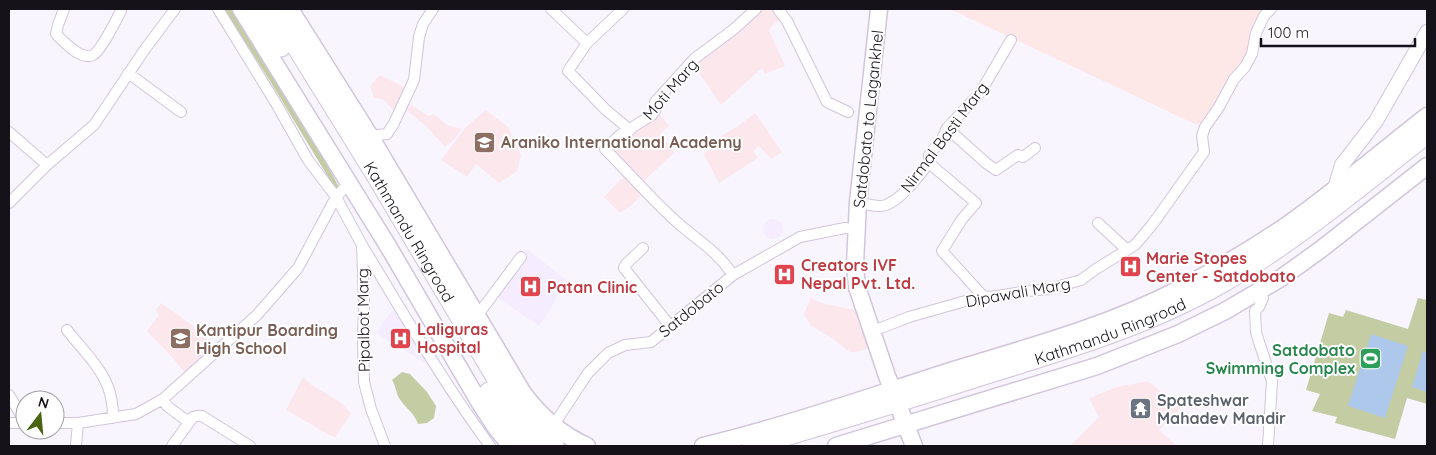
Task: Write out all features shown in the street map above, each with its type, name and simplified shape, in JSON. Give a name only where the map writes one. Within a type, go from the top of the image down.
[{"type":"highway","name":"Kathmandu Ringroad","points":[[257,9],[370,190],[506,419],[544,440]]},
{"type":"highway","name":"Kathmandu Ringroad","points":[[273,9],[377,177],[505,393],[525,420],[544,440]]},
{"type":"highway","name":"Kathmandu Ringroad","points":[[790,446],[1101,338],[1210,290],[1285,242],[1427,134]]},
{"type":"highway","name":"Kathmandu Ringroad","points":[[752,446],[1010,380],[1150,331],[1193,311],[1247,281],[1308,241],[1427,149]]},
{"type":"main road","points":[[241,9],[388,246],[481,405],[511,446]]},
{"type":"main road","points":[[290,9],[370,136],[523,393],[538,412],[544,440],[570,438],[587,446]]},
{"type":"main road","name":"Satdobato to Lagankhel","points":[[879,9],[858,202],[855,265],[857,288],[914,446]]},
{"type":"main road","points":[[836,446],[899,407],[1067,334],[1119,316],[1203,276],[1263,241],[1295,219],[1427,116]]},
{"type":"main road","points":[[703,446],[787,423],[899,407],[1097,366],[1130,354],[1191,328],[1260,291],[1320,250],[1427,166]]},
{"type":"street","points":[[64,9],[56,34],[66,44],[84,56],[95,54],[121,11]]},
{"type":"street","points":[[9,203],[47,164],[94,126],[152,37],[175,9]]},
{"type":"street","name":"Pipalbot Marg","points":[[218,9],[277,105],[308,160],[336,197],[362,244],[364,382],[384,446]]},
{"type":"street","points":[[370,136],[387,134],[394,123],[414,80],[419,37],[423,24],[433,9]]},
{"type":"street","points":[[551,9],[587,43]]},
{"type":"street","points":[[623,9],[587,43],[568,72],[606,110],[630,130]]},
{"type":"street","name":"Moti Marg","points":[[733,275],[725,263],[707,245],[680,225],[606,149],[620,135],[652,115],[656,109],[655,102],[694,59],[734,29],[756,9]]},
{"type":"street","points":[[778,9],[787,21],[827,102],[848,112]]},
{"type":"street","name":"Dipawali Marg","points":[[873,331],[909,317],[983,296],[991,297],[1049,289],[1081,280],[1126,249],[1135,245],[1152,225],[1204,152],[1202,136],[1204,127],[1220,107],[1234,79],[1245,67],[1252,54],[1256,33],[1264,16],[1271,9]]},
{"type":"street","points":[[1334,189],[1342,165],[1376,121],[1427,32]]},
{"type":"street","name":"Nirmal Basti Marg","points":[[858,202],[886,205],[903,193],[929,162],[929,155],[942,139],[947,128],[980,93],[1011,40]]},
{"type":"street","points":[[128,73],[181,112]]},
{"type":"street","points":[[947,128],[996,170],[1018,155],[1023,157],[1035,148]]},
{"type":"street","points":[[9,132],[47,164]]},
{"type":"street","points":[[929,162],[976,203],[962,219],[942,251],[983,296]]},
{"type":"street","points":[[65,423],[78,423],[136,414],[163,399],[257,315],[298,268],[336,197],[349,183]]},
{"type":"street","points":[[1098,223],[1126,249]]},
{"type":"street","name":"Satdobato","points":[[544,440],[588,373],[608,353],[625,344],[651,342],[733,275],[800,237],[845,228],[857,229]]},
{"type":"street","points":[[362,244],[434,364],[490,446]]},
{"type":"street","points":[[643,248],[624,268],[671,327]]},
{"type":"street","points":[[477,316],[521,257]]},
{"type":"street","points":[[1260,291],[1262,298],[1255,311],[1256,332],[1272,381],[1268,446]]},
{"type":"street","points":[[66,330],[99,370],[113,403],[113,418]]},
{"type":"street","points":[[163,399],[168,406],[186,421],[193,417],[202,416],[250,446]]},
{"type":"street","points":[[172,446],[193,417]]},
{"type":"street","points":[[76,446],[78,423]]},
{"type":"shaded area","points":[[759,9],[775,9],[783,19],[775,23],[769,30],[785,66],[765,74],[762,68],[721,105],[695,67],[697,60]]},
{"type":"shaded area","points":[[950,9],[1268,9],[1255,48],[1203,123],[1195,124]]},
{"type":"shaded area","points":[[380,75],[404,87],[394,111],[383,99],[374,98],[370,86]]},
{"type":"shaded area","points":[[410,104],[428,116],[434,114],[447,125],[461,129],[455,139],[445,147],[427,127],[407,110]]},
{"type":"shaded area","name":"Araniko International Academy","points":[[486,110],[508,127],[521,155],[517,171],[499,183],[476,164],[467,177],[441,160],[465,128]]},
{"type":"shaded area","points":[[657,112],[669,126],[660,134],[675,152],[642,183],[609,148]]},
{"type":"shaded area","points":[[755,113],[782,152],[771,159],[759,146],[753,151],[758,158],[719,183],[703,153],[710,150],[713,141]]},
{"type":"shaded area","points":[[626,174],[643,193],[632,205],[620,213],[604,197]]},
{"type":"shaded area","points":[[773,219],[780,222],[783,229],[780,236],[773,239],[766,236],[763,229],[766,222]]},
{"type":"shaded area","name":"Patan Clinic","points":[[527,249],[565,279],[554,303],[539,326],[495,296]]},
{"type":"shaded area","points":[[811,297],[825,304],[855,310],[869,348],[850,352],[811,326],[804,314]]},
{"type":"shaded area","name":"Kantipur Boarding High School","points":[[161,303],[192,325],[213,347],[186,374],[147,331],[159,315],[156,310]]},
{"type":"shaded area","name":"Laliguras Hospital","points":[[393,309],[425,347],[425,363],[376,333]]},
{"type":"shaded area","points":[[303,377],[310,384],[340,402],[351,413],[335,438],[286,410]]},
{"type":"shaded area","points":[[1148,381],[1181,408],[1159,430],[1177,446],[1070,446],[1099,417],[1089,398],[1117,387]]},
{"type":"green space","points":[[224,9],[238,9],[284,85],[340,189],[336,190]]},
{"type":"green space","name":"Satdobato Swimming Complex","points":[[1418,298],[1427,300],[1427,404],[1407,398],[1395,439],[1335,423],[1337,417],[1312,411],[1320,394],[1306,390],[1329,313],[1343,317],[1346,310],[1408,329]]},
{"type":"green space","points":[[402,372],[410,374],[427,392],[436,406],[434,418],[427,423],[418,424],[398,396],[392,380]]},
{"type":"water","points":[[1371,334],[1408,346],[1385,418],[1348,406]]},
{"type":"water","points":[[1423,351],[1427,353],[1427,392],[1412,387]]},
{"type":"place","name":"Araniko International Academy","points":[[485,142]]},
{"type":"place","name":"Marie Stopes Center - Satdobato","points":[[1130,267]]},
{"type":"place","name":"Creators IVF Nepal Pvt. Ltd.","points":[[785,274]]},
{"type":"place","name":"Patan Clinic","points":[[531,287]]},
{"type":"place","name":"Laliguras Hospital","points":[[401,338]]},
{"type":"place","name":"Kantipur Boarding High School","points":[[180,339]]},
{"type":"place","name":"Satdobato Swimming Complex","points":[[1371,359]]},
{"type":"place","name":"Spateshwar Mahadev Mandir","points":[[1141,409]]}]
